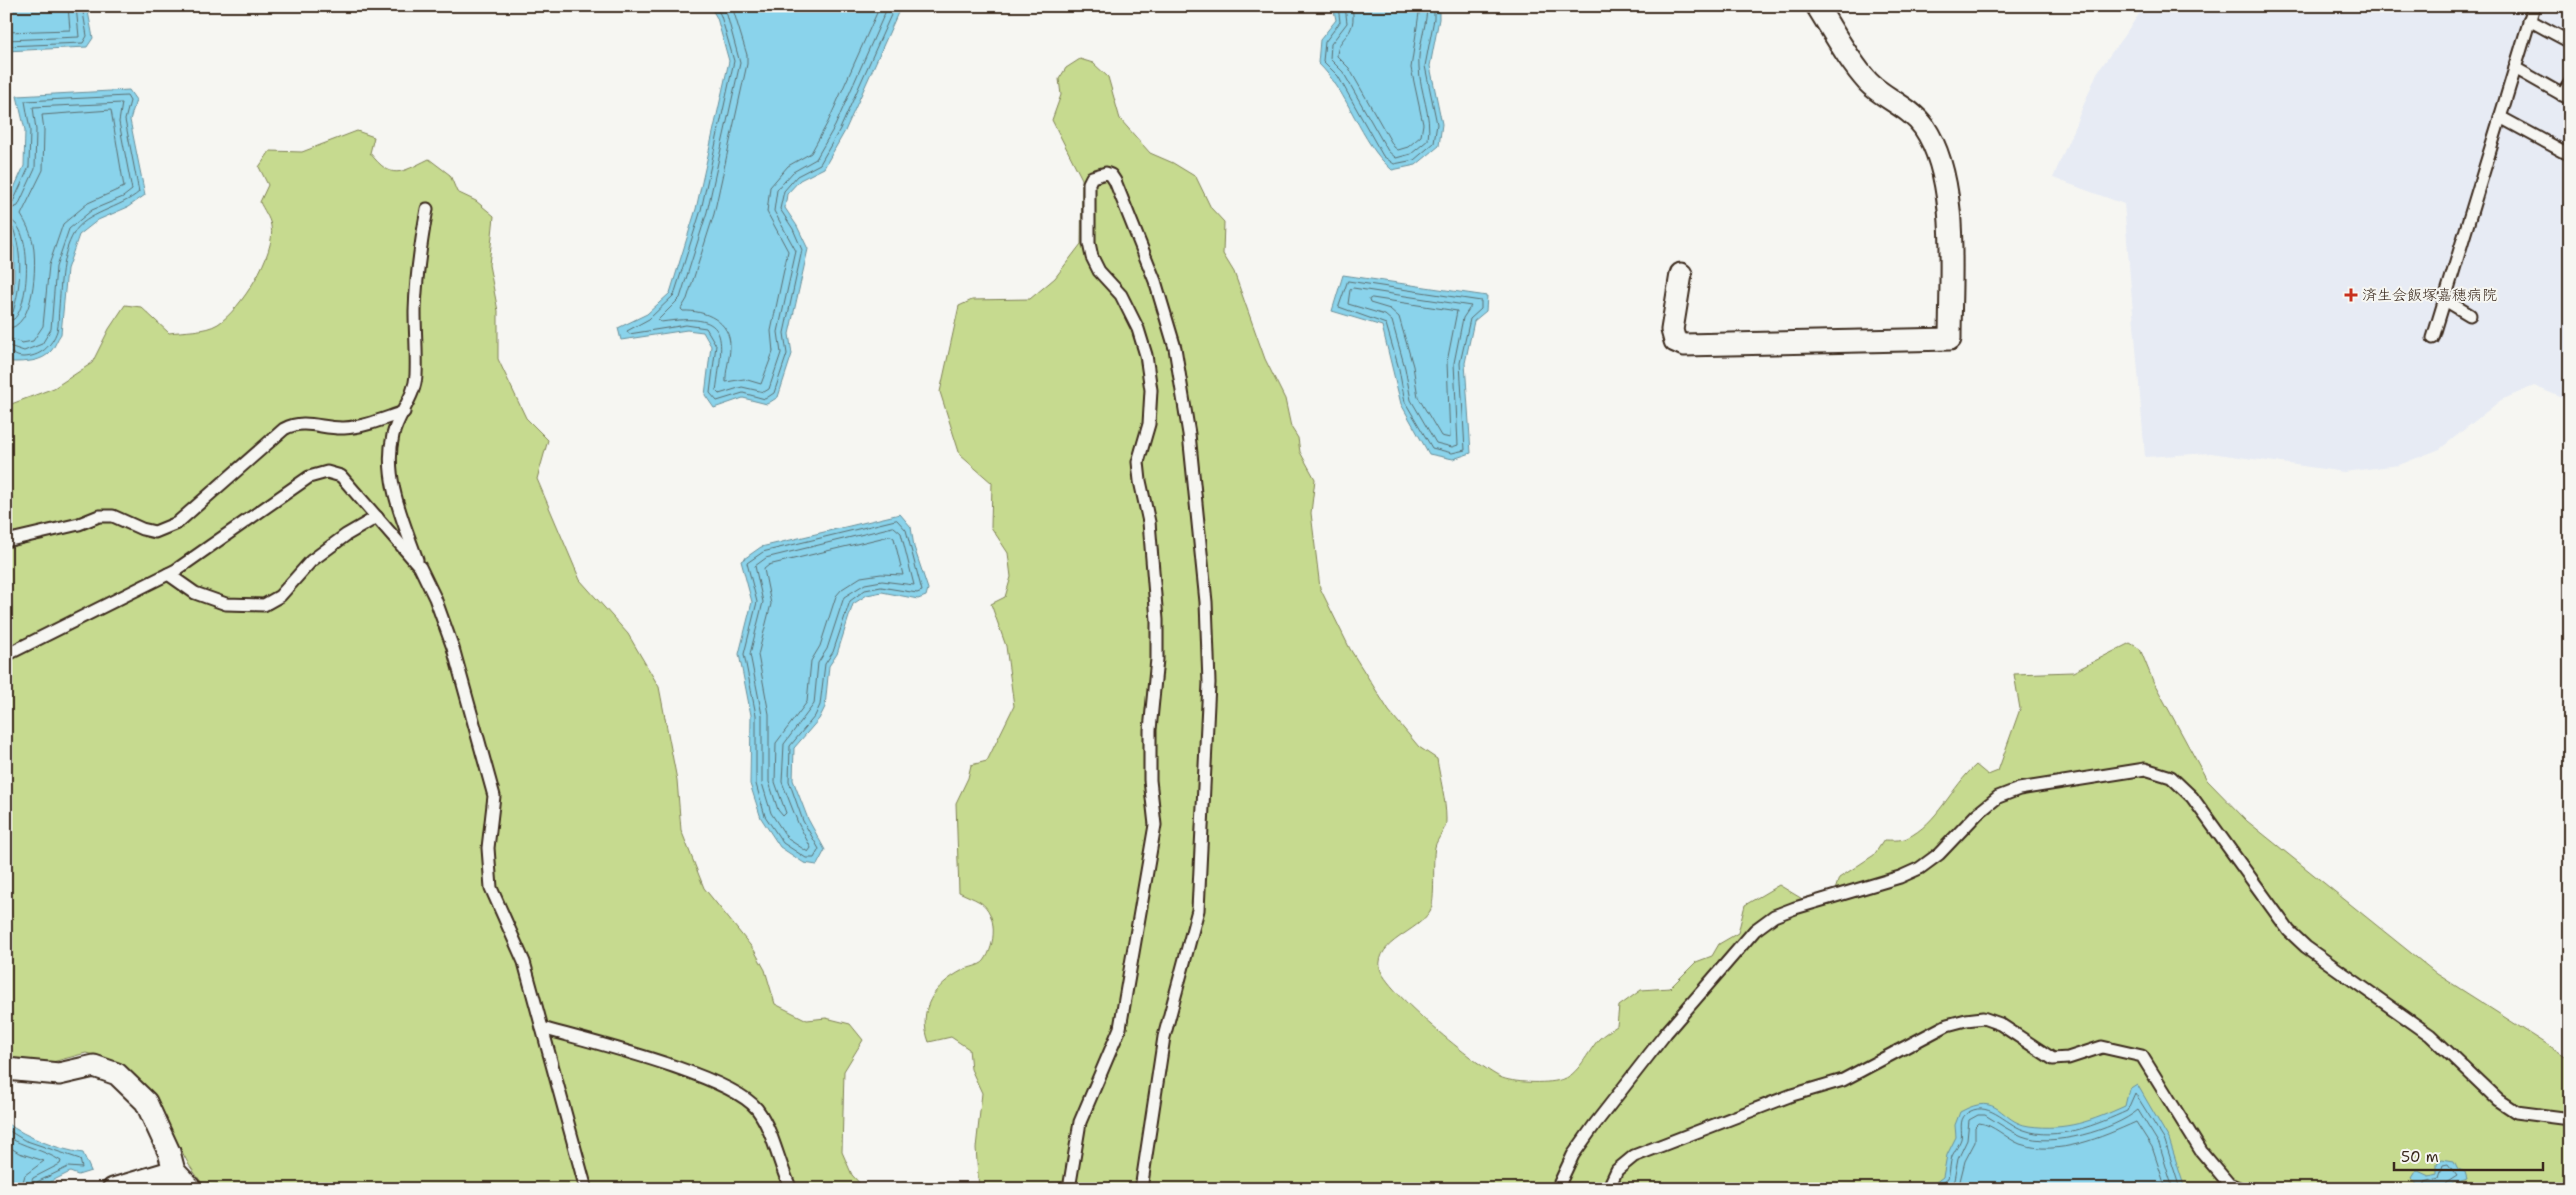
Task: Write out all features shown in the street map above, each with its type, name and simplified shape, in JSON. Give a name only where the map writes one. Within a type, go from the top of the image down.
[{"type":"street","points":[[1681,274],[1672,330],[1675,341],[1684,345],[1950,340],[1950,211],[1941,162],[1924,126],[1895,100],[1869,83],[1817,6]]},
{"type":"street","points":[[6,1069],[59,1074],[94,1066],[118,1074],[146,1102],[169,1152],[174,1171],[191,1189]]},
{"type":"street","points":[[113,1189],[174,1171]]},
{"type":"lane","points":[[2433,338],[2534,6]]},
{"type":"lane","points":[[2529,20],[2570,42]]},
{"type":"lane","points":[[2515,68],[2566,97],[2570,83]]},
{"type":"lane","points":[[2500,117],[2570,155]]},
{"type":"lane","points":[[1069,1189],[1080,1122],[1120,1028],[1156,825],[1150,780],[1150,730],[1157,659],[1157,620],[1149,522],[1138,462],[1149,424],[1151,390],[1146,354],[1138,329],[1121,295],[1100,271],[1092,257],[1089,243],[1090,179],[1106,173],[1111,175],[1115,181],[1155,281],[1175,348],[1189,434],[1206,602],[1209,683],[1198,910],[1164,1037],[1141,1189]]},
{"type":"lane","points":[[427,209],[420,253],[415,310],[416,377],[394,434],[390,465],[396,500],[420,567],[436,598],[453,648],[494,796],[488,848],[491,888],[524,962],[586,1189]]},
{"type":"lane","points":[[2445,300],[2470,315]]},
{"type":"lane","points":[[6,541],[78,524],[99,516],[114,516],[142,529],[155,532],[177,523],[284,429],[294,424],[307,423],[343,428],[366,425],[404,412]]},
{"type":"lane","points":[[6,655],[168,574],[309,478],[327,472],[341,476],[420,567]]},
{"type":"lane","points":[[168,574],[195,593],[226,604],[264,605],[280,596],[311,562],[346,536],[377,517]]},
{"type":"lane","points":[[1557,1189],[1573,1155],[1666,1033],[1755,930],[1774,916],[1900,877],[1920,868],[1939,854],[1977,814],[1998,797],[2019,789],[2145,769],[2171,777],[2192,797],[2289,931],[2306,947],[2430,1035],[2498,1100],[2516,1112],[2570,1119]]},
{"type":"lane","points":[[1608,1189],[1617,1170],[1634,1156],[1792,1095],[1843,1080],[1947,1025],[1983,1018],[2000,1024],[2054,1059],[2068,1058],[2102,1046],[2142,1056],[2201,1151],[2229,1184],[2241,1189]]},
{"type":"lane","points":[[542,1028],[617,1048],[725,1085],[743,1095],[766,1122],[791,1189]]},
{"type":"shaded area","name":"済生会飯塚嘉穂病院","points":[[2145,6],[2570,6],[2570,401],[2534,386],[2501,400],[2440,449],[2399,465],[2344,472],[2211,453],[2145,457],[2124,204],[2053,178],[2097,73]]},
{"type":"green space","points":[[1080,59],[1093,63],[1108,77],[1120,119],[1150,153],[1173,163],[1196,177],[1211,208],[1224,222],[1223,254],[1234,272],[1265,359],[1285,399],[1291,427],[1298,438],[1300,452],[1315,479],[1311,513],[1320,588],[1350,649],[1389,711],[1419,747],[1437,759],[1445,804],[1446,823],[1435,847],[1432,906],[1430,911],[1417,925],[1399,937],[1384,951],[1380,968],[1385,979],[1397,993],[1453,1044],[1505,1079],[1547,1082],[1566,1078],[1577,1069],[1599,1039],[1617,1026],[1619,1006],[1641,990],[1670,988],[1696,962],[1712,956],[1719,944],[1738,933],[1745,905],[1779,885],[1804,900],[1835,890],[1839,878],[1874,855],[1884,840],[1905,839],[1918,831],[1936,814],[1976,765],[1988,775],[1998,771],[2020,709],[2014,674],[2073,672],[2130,643],[2140,649],[2153,681],[2207,780],[2247,821],[2437,974],[2570,1059],[2570,1189],[979,1189],[976,1148],[982,1093],[971,1069],[969,1049],[951,1037],[929,1042],[925,1019],[927,1009],[936,991],[953,976],[982,963],[988,954],[993,938],[992,922],[986,907],[959,892],[956,803],[968,778],[971,765],[987,761],[1014,706],[1006,646],[991,604],[1005,597],[1011,577],[1008,553],[991,527],[992,483],[960,455],[940,392],[959,306],[972,300],[1030,299],[1055,278],[1081,244],[1082,179],[1052,120],[1061,95],[1059,79],[1066,68]]},
{"type":"green space","points":[[357,131],[374,137],[370,153],[384,168],[397,172],[403,171],[429,159],[450,175],[457,192],[476,201],[494,216],[489,265],[498,311],[498,359],[526,418],[548,440],[537,479],[580,580],[628,634],[659,687],[677,780],[681,830],[704,888],[754,950],[765,970],[775,1004],[807,1020],[826,1018],[850,1024],[863,1040],[844,1071],[842,1152],[852,1175],[865,1189],[206,1189],[189,1165],[155,1100],[137,1080],[112,1060],[86,1053],[45,1064],[6,1060],[6,406],[54,388],[92,363],[109,329],[125,305],[141,307],[169,333],[213,327],[227,317],[255,280],[268,251],[271,226],[260,202],[268,185],[259,167],[270,151],[302,152]]},
{"type":"water","points":[[6,6],[87,6],[93,38],[87,47],[6,51]]},
{"type":"water","points":[[710,6],[901,6],[845,131],[824,168],[800,180],[787,194],[785,208],[797,226],[808,249],[789,334],[792,354],[778,397],[767,404],[743,398],[714,408],[705,395],[711,346],[703,332],[687,330],[621,340],[618,328],[647,314],[670,293],[696,209],[729,61],[717,18]]},
{"type":"water","points":[[1333,6],[1439,6],[1439,19],[1430,66],[1442,124],[1439,146],[1416,165],[1392,170],[1371,145],[1329,75],[1318,63],[1320,40],[1336,20]]},
{"type":"water","points":[[129,90],[136,100],[130,120],[145,195],[128,207],[98,220],[79,235],[67,269],[61,334],[47,355],[33,361],[12,362],[6,354],[6,319],[14,290],[14,248],[6,224],[6,206],[24,166],[25,130],[17,96]]},
{"type":"water","points":[[1343,275],[1487,296],[1486,311],[1474,321],[1465,363],[1471,453],[1453,459],[1429,454],[1401,404],[1382,326],[1332,311]]},
{"type":"water","points":[[900,514],[911,527],[914,547],[928,589],[926,596],[918,599],[882,592],[867,595],[853,604],[837,654],[829,666],[825,707],[819,719],[794,748],[793,780],[808,819],[825,850],[817,865],[804,863],[780,847],[761,818],[750,784],[751,715],[739,654],[752,602],[741,561],[761,547]]},
{"type":"water","points":[[2137,1084],[2169,1139],[2185,1189],[1927,1189],[1943,1177],[1947,1155],[1956,1137],[1955,1125],[1960,1112],[1983,1104],[1992,1106],[2011,1119],[2029,1126],[2067,1126],[2090,1120],[2125,1106],[2129,1089]]},
{"type":"water","points":[[6,1123],[43,1142],[83,1153],[91,1171],[78,1175],[70,1172],[36,1189],[6,1189]]},
{"type":"water","points":[[2442,1159],[2454,1161],[2458,1169],[2465,1172],[2467,1179],[2453,1183],[2449,1189],[2421,1189],[2411,1178],[2416,1170],[2429,1176],[2437,1174],[2437,1163]]},
{"type":"place","name":"済生会飯塚嘉穂病院","points":[[2351,295]]}]
